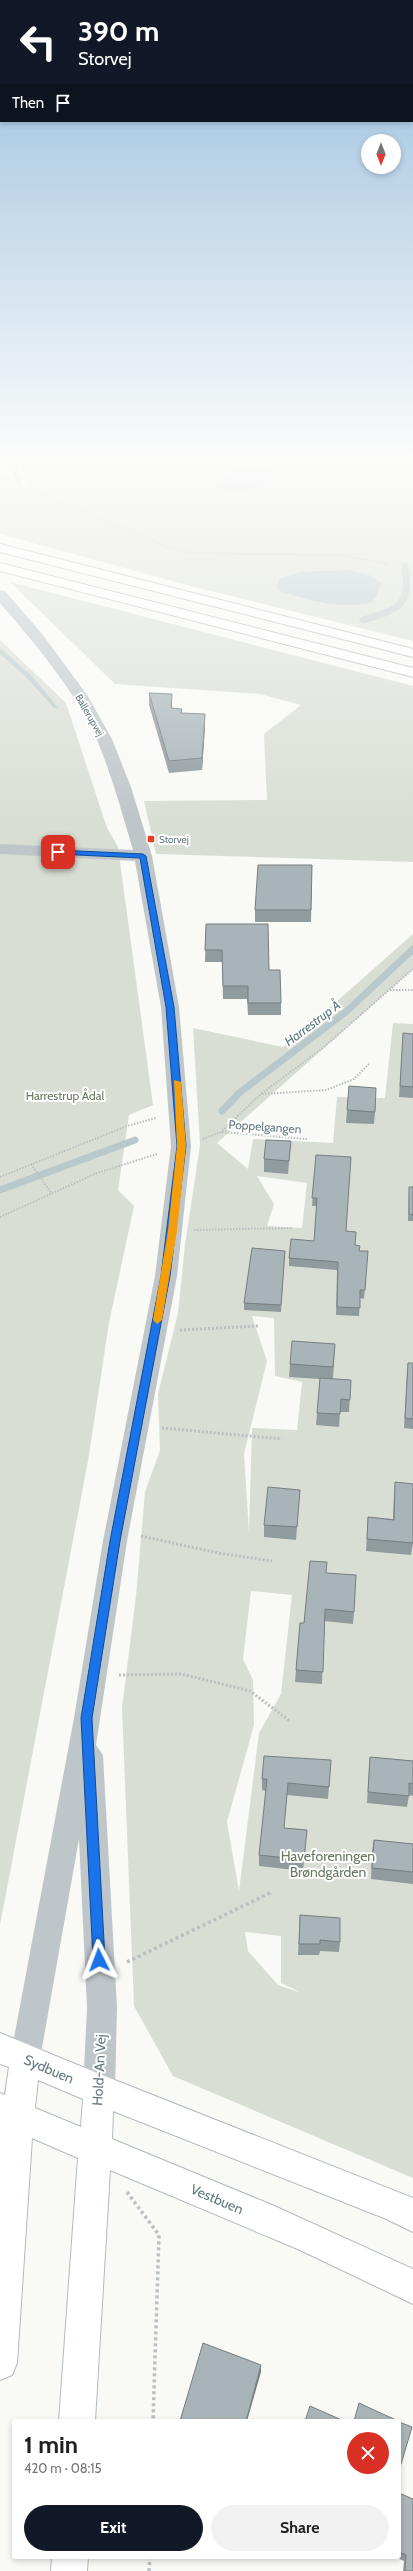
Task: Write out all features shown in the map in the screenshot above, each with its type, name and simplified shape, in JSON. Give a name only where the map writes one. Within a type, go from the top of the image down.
[{"type":"main road","points":[[51,580],[413,673]]},
{"type":"main road","points":[[126,580],[413,653]]},
{"type":"main road","name":"Sydbuen","points":[[13,2054],[99,2090]]},
{"type":"main road","name":"Hold-An Vej","points":[[0,2363],[9,2113],[13,2054]]},
{"type":"main road","points":[[99,2090],[380,2201],[413,2216]]},
{"type":"main road","name":"Hold-An Vej","points":[[77,2419],[99,2090]]},
{"type":"main road","name":"Vestbuen","points":[[9,2113],[366,2263],[413,2288]]},
{"type":"main road","points":[[69,2571],[70,2559]]},
{"type":"street","name":"Ballerupvej","points":[[0,594],[38,638],[61,670],[79,696],[104,739],[123,787],[143,856]]},
{"type":"street","points":[[0,849],[143,856]]},
{"type":"street","name":"Hold-An Vej","points":[[13,2054],[87,1718],[117,1531],[173,1231],[181,1146],[179,1112],[170,1007],[143,856]]},
{"type":"street","name":"Hold-An Vej","points":[[87,1718],[102,2008],[99,2090]]},
{"type":"lane","points":[[363,620],[387,613],[400,604],[407,592],[407,580]]},
{"type":"path","points":[[0,1218],[97,1173],[221,1132],[261,1094],[324,1047],[413,969]]},
{"type":"path","points":[[390,990],[413,990]]},
{"type":"path","points":[[261,1094],[326,1090],[354,1079],[370,1063]]},
{"type":"path","points":[[0,1177],[127,1126],[179,1112]]},
{"type":"path","name":"Poppelgangen","points":[[221,1132],[306,1139]]},
{"type":"path","points":[[31,1164],[52,1194]]},
{"type":"path","points":[[173,1231],[293,1228]]},
{"type":"path","points":[[155,1331],[258,1326]]},
{"type":"path","points":[[137,1426],[282,1440]]},
{"type":"path","points":[[117,1531],[218,1553],[272,1561]]},
{"type":"path","points":[[93,1678],[138,1674],[181,1674],[250,1691],[290,1721]]},
{"type":"path","points":[[100,1975],[272,1892]]},
{"type":"path","points":[[122,2185],[159,2234],[153,2419]]},
{"type":"path","points":[[149,2571],[150,2559]]},
{"type":"green space","points":[[168,580],[413,580],[413,641]]},
{"type":"green space","points":[[10,582],[413,686],[413,862],[156,854],[144,801],[267,800],[264,734],[301,705],[260,694],[115,684]]},
{"type":"green space","name":"Harrestrup Ådal","points":[[0,640],[66,703],[107,828],[118,847],[153,1105],[129,1115],[118,1190],[134,1206],[109,1323],[88,1461],[0,1925]]},
{"type":"green space","name":"Haveforeningen Brøndgården","points":[[413,934],[413,969],[217,1143],[248,1169],[253,1139],[333,1143],[337,1097],[385,1098],[393,1023],[413,1024],[413,2178],[173,2076],[134,2006],[122,1708],[136,1596],[145,1492],[160,1450],[158,1394],[178,1313],[185,1245],[200,1145],[193,1028],[283,1047],[301,1033]],"holes":[[[257,1176],[307,1183],[302,1228],[267,1226],[274,1204]],[[252,1316],[274,1318],[275,1376],[302,1382],[297,1430],[252,1428],[249,1532],[244,1454],[267,1361]],[[251,1591],[292,1595],[281,1694],[259,1733],[239,1891],[227,1822],[254,1725],[253,1680],[243,1659]],[[245,1932],[281,1936],[281,1983],[302,1993],[278,1985],[248,1951]]]},
{"type":"shaded area","points":[[279,580],[376,580],[381,583],[377,595],[371,603],[358,605],[324,603],[279,591],[277,586]]},
{"type":"shaded area","points":[[0,648],[33,677],[59,709],[54,708],[27,678],[0,654]]},
{"type":"building","points":[[149,693],[172,694],[171,708],[182,709],[181,713],[205,714],[202,758],[169,761]]},
{"type":"building","points":[[258,865],[312,865],[311,910],[255,910]]},
{"type":"building","points":[[206,924],[268,924],[269,970],[280,970],[281,1003],[248,1003],[248,986],[223,986],[222,950],[205,950]]},
{"type":"building","points":[[403,1033],[413,1034],[413,1087],[400,1086]]},
{"type":"building","points":[[349,1086],[376,1088],[375,1112],[347,1110]]},
{"type":"building","points":[[266,1140],[291,1141],[289,1161],[264,1159]]},
{"type":"building","points":[[316,1155],[351,1157],[346,1231],[356,1232],[355,1245],[360,1246],[359,1251],[368,1251],[365,1290],[360,1290],[360,1308],[337,1307],[338,1262],[289,1258],[291,1239],[314,1241],[317,1198],[312,1198]]},
{"type":"building","points":[[409,1187],[413,1187],[413,1215],[409,1214]]},
{"type":"building","points":[[252,1248],[285,1251],[281,1305],[244,1303]]},
{"type":"building","points":[[292,1341],[335,1344],[333,1367],[290,1364]]},
{"type":"building","points":[[408,1363],[413,1363],[413,1419],[405,1418]]},
{"type":"building","points":[[320,1378],[351,1380],[350,1400],[341,1399],[340,1414],[317,1413]]},
{"type":"building","points":[[395,1482],[413,1484],[413,1543],[367,1539],[368,1517],[394,1520]]},
{"type":"building","points":[[268,1487],[300,1490],[297,1527],[264,1525]]},
{"type":"building","points":[[310,1561],[327,1562],[326,1573],[356,1575],[354,1612],[325,1609],[323,1672],[296,1670],[300,1623],[304,1623]]},
{"type":"building","points":[[264,1756],[331,1760],[329,1787],[288,1783],[284,1828],[307,1830],[304,1860],[259,1855],[267,1779],[262,1779]]},
{"type":"building","points":[[370,1757],[413,1761],[413,1784],[409,1783],[409,1796],[368,1792]]},
{"type":"building","points":[[374,1840],[413,1844],[413,1872],[372,1868]]},
{"type":"building","points":[[300,1915],[340,1918],[340,1942],[320,1940],[320,1944],[299,1944]]},
{"type":"building","points":[[203,2343],[261,2365],[247,2419],[181,2419]]},
{"type":"building","points":[[359,2403],[394,2419],[355,2419]]},
{"type":"building","points":[[310,2406],[339,2419],[306,2419]]},
{"type":"building","points":[[401,2423],[412,2427],[401,2464]]},
{"type":"building","points":[[401,2494],[413,2499],[413,2571],[405,2571],[406,2555],[401,2553]]},
{"type":"waterway","name":"Harrestrup Å","points":[[222,1111],[239,1093],[347,1011],[413,949]]},
{"type":"waterway","name":"Harrestrup Å","points":[[0,1190],[135,1140]]},
{"type":"slow traffic","points":[[157,1320],[173,1231],[181,1146],[177,1082]]},
{"type":"place","name":"Storvej","points":[[151,839]]},
{"type":"route","points":[[58,852],[143,856],[170,1007],[181,1146],[173,1231],[166,1276],[115,1541],[87,1718],[99,1960]]}]
